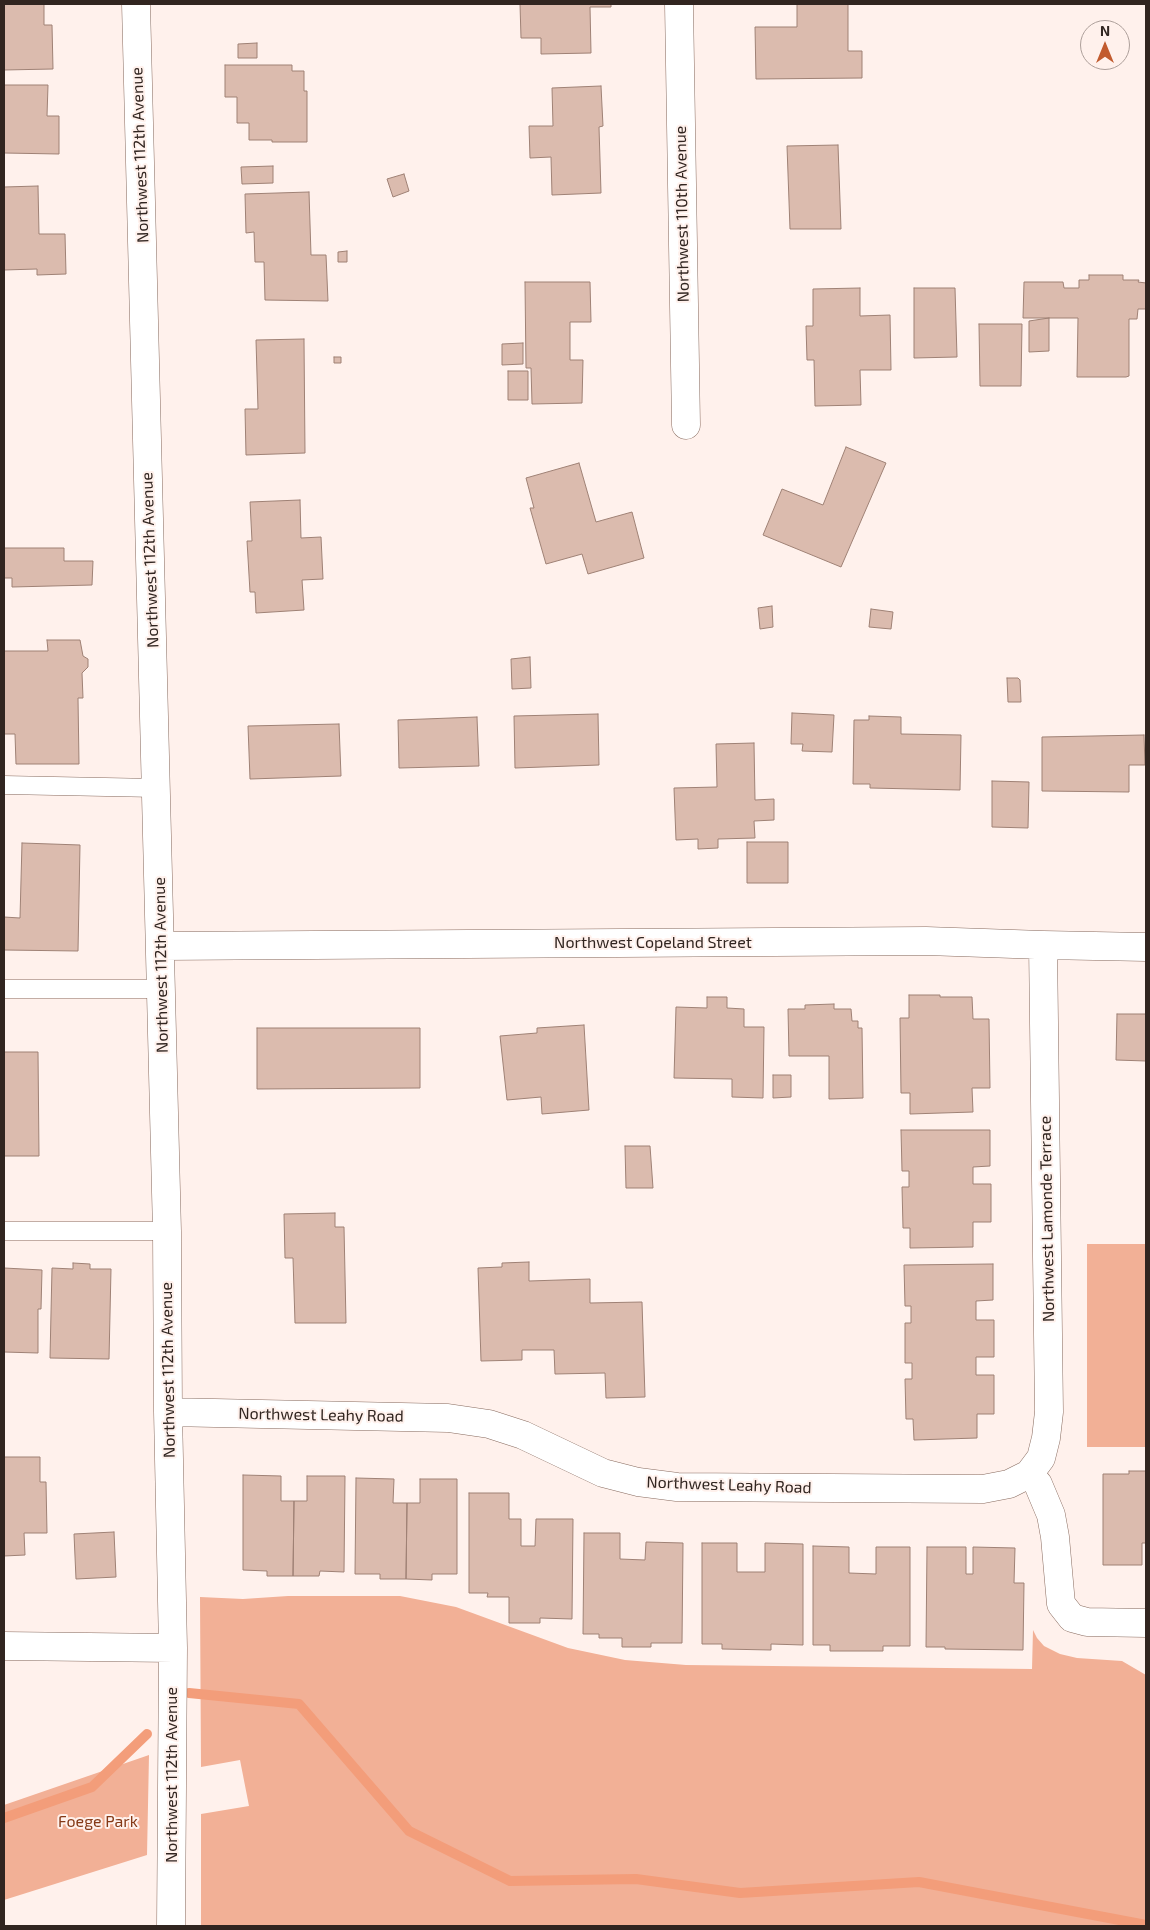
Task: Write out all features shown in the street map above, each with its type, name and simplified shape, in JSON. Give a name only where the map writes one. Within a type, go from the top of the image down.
[{"type":"street","name":"Northwest 112th Avenue","points":[[136,4],[167,1231],[168,1412],[173,1648],[171,1926]]},
{"type":"street","name":"Northwest 110th Avenue","points":[[679,4],[686,425]]},
{"type":"street","name":"Northwest Copeland Street","points":[[160,946],[926,941],[1043,946],[1146,946]]},
{"type":"street","name":"Northwest Lamonde Terrace","points":[[1034,1479],[1046,1438],[1049,1412],[1043,946]]},
{"type":"street","name":"Northwest Leahy Road","points":[[168,1412],[448,1418],[489,1424],[523,1435],[603,1473],[638,1482],[677,1487],[983,1489],[1034,1479]]},
{"type":"street","points":[[1034,1479],[1051,1515],[1055,1537],[1061,1604],[1072,1618],[1087,1622],[1146,1623]]},
{"type":"street","points":[[4,1646],[173,1648]]},
{"type":"lane","points":[[4,785],[156,788]]},
{"type":"lane","points":[[4,989],[161,990]]},
{"type":"lane","points":[[4,1231],[167,1231]]},
{"type":"green space","points":[[1087,1244],[1146,1244],[1146,1447],[1087,1447]]},
{"type":"green space","points":[[288,1596],[400,1596],[456,1607],[568,1648],[625,1660],[686,1665],[1032,1669],[1033,1630],[1044,1646],[1060,1654],[1077,1658],[1122,1661],[1146,1675],[1146,1926],[201,1926],[201,1814],[249,1806],[240,1760],[201,1767],[200,1597],[243,1599]]},
{"type":"green space","name":"Foege Park","points":[[149,1755],[147,1855],[4,1900],[4,1805]]},
{"type":"building","points":[[4,4],[44,4],[44,25],[52,25],[53,69],[4,70]]},
{"type":"building","points":[[520,4],[611,4],[611,7],[590,7],[591,53],[541,54],[541,38],[521,38]]},
{"type":"building","points":[[797,4],[848,4],[848,51],[862,51],[862,78],[756,79],[755,27],[797,27]]},
{"type":"building","points":[[257,43],[257,58],[238,58],[238,44]]},
{"type":"building","points":[[225,65],[292,65],[292,71],[304,71],[304,91],[307,91],[307,142],[249,140],[249,123],[237,123],[237,97],[225,97]]},
{"type":"building","points":[[4,85],[48,85],[47,116],[59,116],[59,154],[4,153]]},
{"type":"building","points":[[601,86],[603,126],[599,127],[601,193],[552,195],[551,157],[530,158],[529,126],[553,126],[552,88]]},
{"type":"building","points":[[838,145],[841,229],[790,229],[787,146]]},
{"type":"building","points":[[273,166],[273,183],[242,184],[241,167]]},
{"type":"building","points":[[404,174],[409,191],[393,197],[387,179]]},
{"type":"building","points":[[38,186],[39,234],[65,234],[66,274],[37,275],[37,269],[4,270],[4,187]]},
{"type":"building","points":[[309,192],[311,255],[326,255],[328,301],[265,300],[264,262],[255,262],[254,232],[246,233],[245,194]]},
{"type":"building","points":[[347,251],[347,262],[338,262],[338,252]]},
{"type":"building","points":[[1089,275],[1123,275],[1123,280],[1139,280],[1138,282],[1146,283],[1146,309],[1138,309],[1137,319],[1129,319],[1129,376],[1077,377],[1078,318],[1023,318],[1024,282],[1063,282],[1064,288],[1079,288],[1079,280],[1089,280]]},
{"type":"building","points":[[525,282],[590,282],[591,322],[570,322],[570,360],[583,360],[582,403],[532,404],[531,368],[526,368]]},
{"type":"building","points":[[860,288],[860,316],[890,315],[891,370],[860,370],[861,405],[815,406],[814,360],[807,360],[806,326],[813,326],[813,289]]},
{"type":"building","points":[[914,288],[955,288],[957,357],[914,358]]},
{"type":"building","points":[[1049,318],[1049,351],[1029,352],[1029,321]]},
{"type":"building","points":[[979,324],[1022,324],[1021,386],[980,386]]},
{"type":"building","points":[[304,339],[305,453],[246,455],[245,409],[258,409],[256,340]]},
{"type":"building","points":[[523,343],[523,364],[502,365],[502,344]]},
{"type":"building","points":[[334,357],[341,357],[341,363],[334,363]]},
{"type":"building","points":[[508,371],[528,371],[528,400],[508,400]]},
{"type":"building","points":[[846,447],[886,463],[841,567],[763,535],[782,489],[823,505]]},
{"type":"building","points":[[579,463],[596,522],[632,512],[644,558],[588,574],[582,554],[546,564],[530,508],[534,508],[526,478]]},
{"type":"building","points":[[300,500],[301,538],[321,537],[323,579],[302,580],[304,610],[256,613],[255,592],[250,592],[247,541],[252,541],[250,502]]},
{"type":"building","points":[[4,548],[64,548],[64,561],[93,561],[92,585],[12,587],[12,578],[4,578]]},
{"type":"building","points":[[772,606],[773,627],[760,629],[758,608]]},
{"type":"building","points":[[871,609],[893,612],[891,629],[869,627]]},
{"type":"building","points":[[47,640],[80,640],[83,656],[88,659],[88,667],[82,673],[83,698],[78,698],[79,764],[16,764],[15,734],[4,734],[4,651],[48,651]]},
{"type":"building","points":[[530,657],[531,688],[512,689],[511,659]]},
{"type":"building","points":[[1007,678],[1018,678],[1020,680],[1021,702],[1008,702]]},
{"type":"building","points":[[792,713],[834,715],[832,752],[802,751],[803,744],[791,744]]},
{"type":"building","points":[[598,714],[599,765],[515,768],[514,716]]},
{"type":"building","points":[[869,716],[901,717],[901,734],[961,735],[960,790],[870,788],[870,784],[853,784],[854,720],[869,720]]},
{"type":"building","points":[[477,717],[479,766],[399,768],[398,720]]},
{"type":"building","points":[[339,724],[341,776],[250,779],[248,726]]},
{"type":"building","points":[[1144,735],[1145,765],[1129,765],[1129,792],[1042,791],[1042,737]]},
{"type":"building","points":[[754,743],[755,800],[774,799],[774,820],[754,821],[755,838],[718,839],[718,848],[698,849],[698,839],[676,840],[674,788],[717,787],[716,744]]},
{"type":"building","points":[[992,781],[1029,782],[1028,828],[992,827]]},
{"type":"building","points":[[747,842],[788,842],[788,883],[747,883]]},
{"type":"building","points":[[22,843],[80,845],[78,951],[4,950],[4,917],[20,918]]},
{"type":"building","points":[[909,995],[972,997],[973,1019],[989,1019],[990,1088],[972,1088],[973,1112],[910,1114],[910,1093],[901,1093],[900,1018],[909,1018]]},
{"type":"building","points":[[707,997],[727,997],[727,1008],[744,1009],[744,1027],[764,1027],[763,1098],[732,1097],[732,1079],[674,1078],[676,1007],[707,1008]]},
{"type":"building","points":[[834,1004],[834,1009],[851,1009],[852,1021],[858,1021],[858,1028],[862,1028],[863,1098],[829,1099],[829,1056],[789,1056],[788,1009],[805,1009],[805,1005]]},
{"type":"building","points":[[1117,1014],[1146,1014],[1146,1061],[1116,1060]]},
{"type":"building","points":[[584,1025],[589,1110],[542,1114],[541,1097],[507,1100],[500,1036],[537,1033],[537,1028]]},
{"type":"building","points":[[257,1028],[420,1028],[420,1088],[257,1089]]},
{"type":"building","points":[[4,1052],[38,1052],[39,1156],[4,1156]]},
{"type":"building","points":[[773,1075],[791,1075],[791,1097],[773,1098]]},
{"type":"building","points":[[901,1130],[990,1130],[990,1166],[973,1167],[973,1184],[991,1184],[991,1222],[973,1222],[973,1247],[910,1248],[910,1228],[903,1228],[902,1187],[909,1187],[909,1171],[902,1171]]},
{"type":"building","points":[[625,1146],[650,1146],[653,1188],[626,1188]]},
{"type":"building","points":[[335,1213],[335,1227],[344,1227],[346,1323],[295,1323],[293,1258],[285,1258],[284,1214]]},
{"type":"building","points":[[529,1262],[529,1281],[590,1279],[590,1303],[642,1302],[645,1397],[606,1398],[605,1373],[555,1374],[554,1350],[522,1350],[522,1360],[481,1361],[478,1268],[502,1267],[502,1263]]},
{"type":"building","points":[[73,1263],[90,1264],[90,1269],[111,1269],[109,1359],[50,1358],[52,1268],[73,1269]]},
{"type":"building","points":[[993,1264],[993,1300],[976,1301],[976,1320],[994,1320],[994,1357],[976,1357],[976,1375],[994,1375],[994,1414],[977,1414],[977,1438],[914,1440],[913,1419],[906,1419],[905,1379],[912,1379],[912,1363],[905,1363],[905,1323],[911,1323],[911,1306],[905,1306],[904,1265]]},
{"type":"building","points":[[4,1268],[42,1270],[41,1309],[38,1309],[38,1353],[4,1352]]},
{"type":"building","points":[[4,1457],[40,1457],[40,1482],[46,1482],[47,1533],[24,1533],[25,1555],[4,1556]]},
{"type":"building","points":[[1129,1471],[1146,1471],[1146,1543],[1142,1543],[1142,1565],[1103,1565],[1103,1474],[1129,1474]]},
{"type":"building","points":[[243,1475],[281,1476],[281,1501],[294,1501],[293,1576],[267,1576],[267,1571],[243,1570]]},
{"type":"building","points":[[307,1476],[345,1476],[344,1572],[320,1571],[319,1576],[293,1576],[294,1501],[307,1501]]},
{"type":"building","points":[[356,1478],[394,1479],[393,1503],[407,1503],[406,1579],[380,1579],[380,1574],[355,1574]]},
{"type":"building","points":[[420,1479],[457,1479],[457,1574],[432,1574],[432,1580],[406,1579],[407,1503],[420,1503]]},
{"type":"building","points":[[469,1493],[509,1493],[509,1519],[521,1519],[521,1546],[535,1546],[536,1519],[573,1519],[572,1619],[540,1618],[540,1623],[509,1623],[509,1597],[487,1597],[488,1593],[469,1593]]},
{"type":"building","points":[[114,1532],[116,1577],[76,1579],[74,1534]]},
{"type":"building","points":[[584,1533],[620,1533],[620,1559],[645,1560],[646,1542],[683,1543],[682,1643],[651,1643],[651,1647],[622,1647],[622,1638],[599,1638],[599,1634],[583,1634]]},
{"type":"building","points":[[702,1543],[737,1543],[737,1572],[765,1572],[765,1543],[803,1544],[803,1645],[771,1644],[771,1650],[722,1649],[722,1644],[702,1644]]},
{"type":"building","points":[[813,1546],[849,1547],[849,1573],[876,1574],[876,1547],[910,1547],[910,1646],[883,1646],[883,1651],[830,1651],[830,1645],[813,1645]]},
{"type":"building","points":[[927,1547],[966,1547],[966,1574],[973,1574],[973,1547],[1015,1548],[1014,1583],[1024,1583],[1023,1650],[926,1647]]},
{"type":"waterway","points":[[189,1693],[299,1704],[409,1831],[510,1881],[636,1879],[740,1893],[919,1882],[1146,1925]]},
{"type":"waterway","points":[[4,1818],[92,1787],[147,1734]]}]
